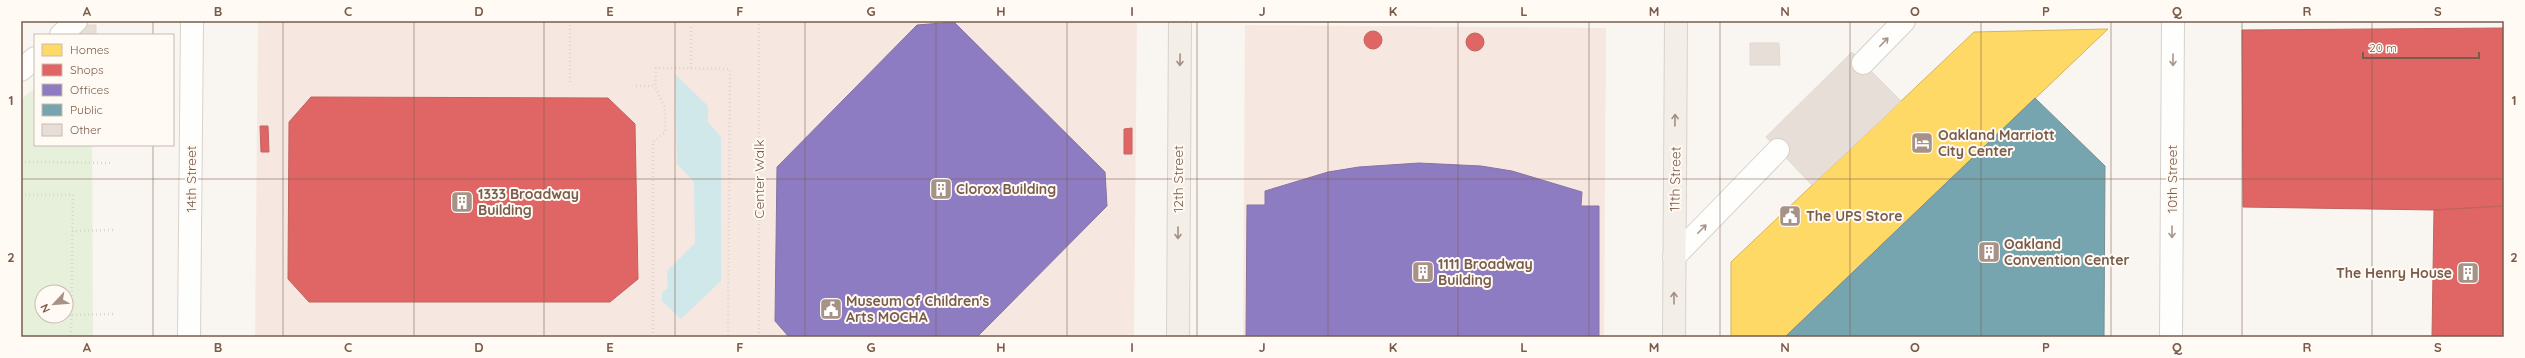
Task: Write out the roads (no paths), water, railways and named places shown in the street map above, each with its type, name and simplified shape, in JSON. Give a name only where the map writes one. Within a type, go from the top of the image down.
[{"type":"main road","name":"12th Street","points":[[1178,337],[1180,21]]},
{"type":"main road","name":"11th Street","points":[[1674,337],[1676,21]]},
{"type":"street","name":"14th Street","points":[[189,337],[192,21]]},
{"type":"street","points":[[1863,63],[1904,21]]},
{"type":"street","name":"10th Street","points":[[2171,337],[2173,21]]},
{"type":"street","points":[[62,34],[84,22]]},
{"type":"street","points":[[21,70],[34,59]]},
{"type":"street","points":[[1674,257],[1778,150]]},
{"type":"water","points":[[675,74],[708,106],[708,122],[721,137],[721,281],[681,319],[662,301],[662,292],[668,288],[667,271],[695,243],[694,182],[677,164]]},
{"type":"place","name":"Oakland Marriott City Center","points":[[1922,143]]},
{"type":"place","name":"Clorox Building","points":[[941,189]]},
{"type":"place","name":"1333 Broadway Building","points":[[462,202]]},
{"type":"place","name":"The UPS Store","points":[[1790,216]]},
{"type":"place","name":"Oakland Convention Center","points":[[1989,252]]},
{"type":"place","name":"1111 Broadway Building","points":[[1423,272]]},
{"type":"place","name":"The Henry House","points":[[2468,273]]},
{"type":"place","name":"Museum of Children's Arts MOCHA","points":[[831,309]]}]
